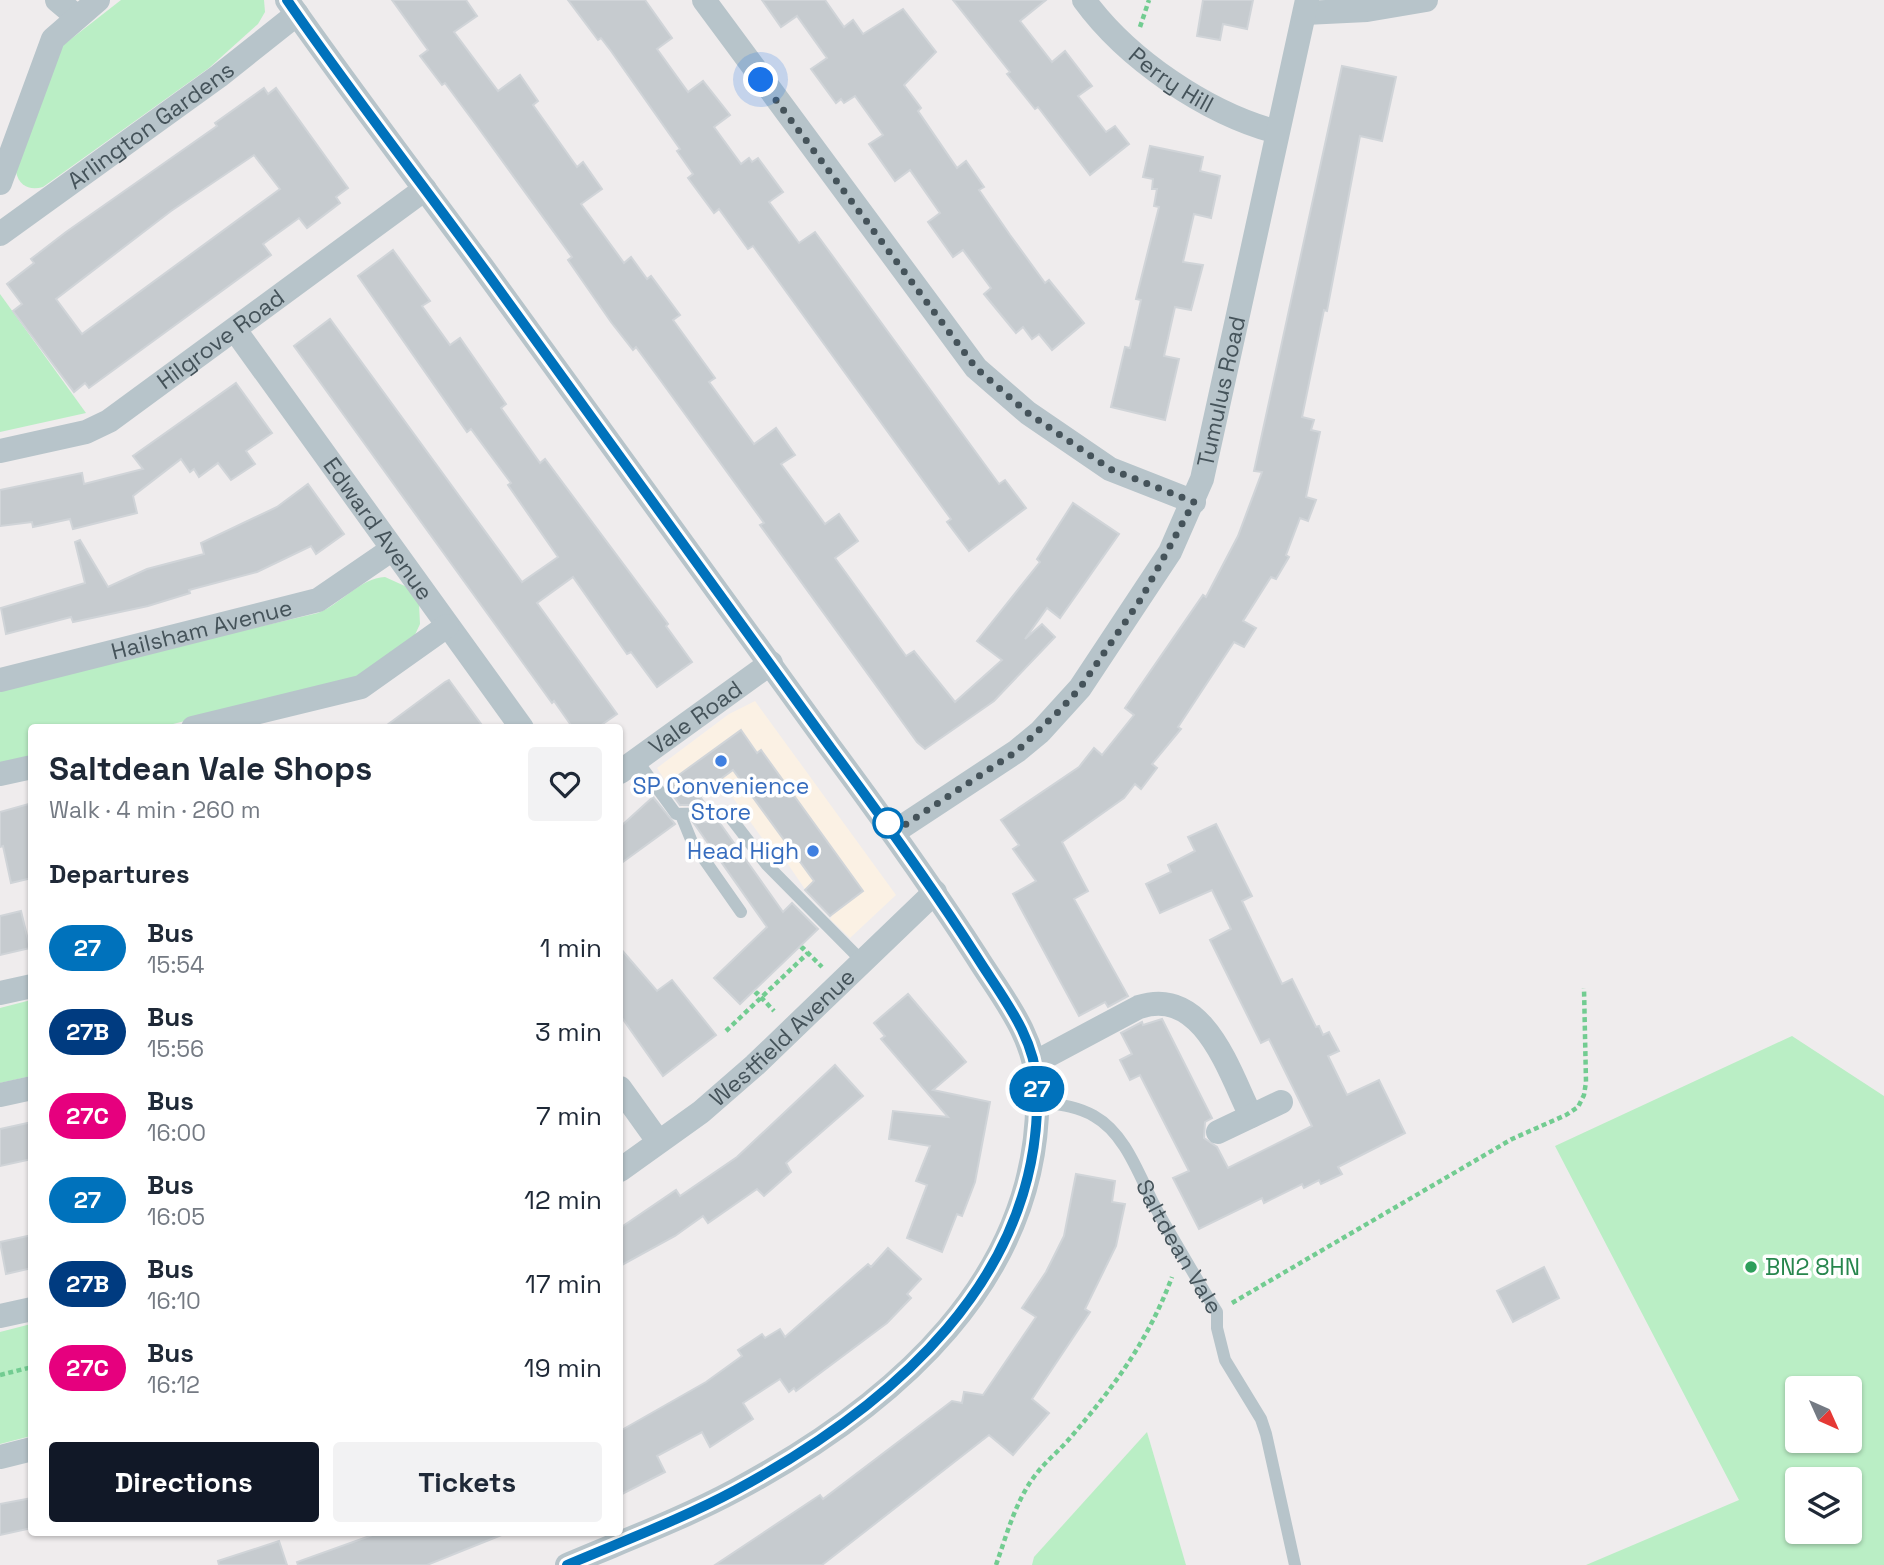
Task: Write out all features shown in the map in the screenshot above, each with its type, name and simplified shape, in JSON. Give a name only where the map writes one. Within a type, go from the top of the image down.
[{"type":"street","points":[[57,0],[76,16]]},
{"type":"street","points":[[0,183],[53,38],[98,0]]},
{"type":"street","points":[[704,0],[976,368],[1028,413],[1110,469],[1194,502]]},
{"type":"street","name":"Perry Hill","points":[[1084,0],[1113,36],[1154,69],[1228,113],[1277,132]]},
{"type":"street","points":[[1306,6],[1367,10],[1426,0]]},
{"type":"street","name":"Tumulus Road","points":[[894,832],[1017,751],[1060,710],[1080,688],[1141,599],[1194,502],[1224,383],[1306,6]]},
{"type":"street","points":[[292,7],[894,832],[1020,1025],[1034,1063],[1037,1101],[1023,1195],[1009,1232],[977,1293],[942,1337],[872,1400],[769,1471],[696,1510],[567,1565]]},
{"type":"street","name":"Arlington Gardens","points":[[0,234],[198,92],[292,7]]},
{"type":"street","name":"Hilgrove Road","points":[[0,451],[97,428],[425,189]]},
{"type":"street","name":"Edward Avenue","points":[[235,330],[391,550],[519,724]]},
{"type":"street","name":"Hailsham Avenue","points":[[0,680],[318,600],[391,550]]},
{"type":"street","points":[[209,724],[361,687],[380,677],[447,626]]},
{"type":"street","name":"Vale Road","points":[[628,766],[771,663]]},
{"type":"street","points":[[0,775],[28,768]]},
{"type":"street","name":"Westfield Avenue","points":[[623,1168],[701,1112],[755,1065],[935,892]]},
{"type":"street","points":[[0,993],[28,987]]},
{"type":"street","points":[[1034,1063],[1139,1007],[1157,1003],[1175,1005],[1190,1012],[1204,1027],[1251,1116]]},
{"type":"street","points":[[0,1096],[28,1089]]},
{"type":"street","points":[[623,1092],[658,1141]]},
{"type":"street","points":[[1218,1132],[1281,1102]]},
{"type":"street","points":[[0,1316],[28,1309]]},
{"type":"street","points":[[0,1457],[28,1450]]},
{"type":"lane","points":[[628,766],[676,814],[727,813],[767,865],[863,962]]},
{"type":"lane","points":[[681,815],[692,842],[741,912]]},
{"type":"lane","name":"Saltdean Vale","points":[[1037,1101],[1077,1108],[1109,1127],[1134,1164],[1181,1254],[1217,1312],[1217,1328],[1225,1360],[1261,1419],[1295,1565]]},
{"type":"path","points":[[801,950],[803,948],[824,969],[814,978]]},
{"type":"path","points":[[726,1031],[808,953]]},
{"type":"path","points":[[1217,1312],[1512,1139],[1578,1107],[1586,1082],[1584,988]]},
{"type":"path","points":[[755,995],[777,1014]]},
{"type":"path","points":[[996,1565],[1013,1517],[1037,1473],[1131,1364],[1159,1312],[1181,1254]]},
{"type":"path","points":[[0,1375],[28,1368]]},
{"type":"shaded area","points":[[755,701],[896,895],[850,938],[830,919],[832,916],[816,895],[811,898],[783,857],[778,860],[720,780],[682,807],[657,768],[729,714]]},
{"type":"green space","points":[[121,0],[264,0],[265,12],[258,24],[209,68],[43,187],[26,186],[16,172],[62,46]]},
{"type":"green space","points":[[0,294],[86,413],[0,432]]},
{"type":"green space","points":[[385,577],[407,587],[419,604],[420,624],[413,639],[361,677],[173,724],[28,724],[28,760],[0,767],[0,687],[318,613],[376,578]]},
{"type":"green space","points":[[28,1001],[28,1077],[0,1083],[0,1008]]},
{"type":"green space","name":"BN2 8HN","points":[[1792,1036],[1884,1096],[1884,1565],[1586,1565],[1739,1500],[1555,1146]]},
{"type":"green space","points":[[28,1325],[28,1437],[0,1444],[0,1332]]},
{"type":"green space","points":[[1147,1432],[1186,1565],[1032,1565],[1034,1557]]},
{"type":"building","points":[[392,0],[466,0],[477,16],[454,32],[498,91],[520,75],[538,101],[533,105],[577,167],[583,162],[602,189],[581,204],[624,263],[631,257],[647,279],[651,276],[680,315],[673,320],[715,378],[709,382],[754,444],[776,428],[795,455],[781,464],[825,524],[839,514],[858,541],[835,558],[906,656],[914,651],[955,702],[1002,660],[977,641],[1040,562],[1037,559],[1073,503],[1119,534],[1060,618],[1047,608],[1025,639],[1042,624],[1055,637],[994,701],[925,749],[917,742],[760,525],[764,523],[661,381],[636,347],[633,350],[611,322],[568,260],[572,257],[445,83],[442,85],[420,56],[428,50]]},
{"type":"building","points":[[568,0],[645,0],[672,38],[657,49],[688,92],[703,81],[730,115],[714,127],[741,164],[749,158],[752,162],[758,158],[783,192],[769,202],[799,243],[815,232],[999,484],[1005,480],[1026,508],[969,551],[947,522],[951,519],[753,246],[748,249],[719,209],[714,213],[688,178],[693,174],[677,151],[680,149],[611,51],[601,38],[598,40]]},
{"type":"building","points":[[762,0],[825,0],[844,27],[853,20],[863,34],[903,9],[936,52],[904,85],[921,108],[918,111],[957,168],[966,161],[984,187],[979,190],[1010,235],[1045,283],[1049,280],[1084,323],[1052,350],[1039,334],[1032,339],[1023,327],[1016,333],[984,294],[991,288],[963,250],[953,257],[928,222],[940,213],[910,170],[895,181],[869,144],[883,135],[855,96],[844,103],[841,99],[836,103],[811,69],[827,58],[797,16],[781,27]]},
{"type":"building","points":[[953,0],[1046,0],[1020,21],[1052,62],[1065,51],[1092,86],[1078,96],[1106,132],[1115,126],[1129,144],[1090,175],[1038,107],[1035,109],[1007,74],[1010,72]]},
{"type":"building","points":[[1203,0],[1253,0],[1247,29],[1223,24],[1220,40],[1197,36]]},
{"type":"building","points":[[1342,66],[1396,77],[1382,141],[1360,136],[1327,311],[1324,310],[1302,417],[1314,420],[1311,430],[1320,432],[1306,497],[1316,500],[1308,521],[1300,518],[1286,555],[1289,557],[1276,579],[1271,577],[1243,621],[1256,628],[1244,647],[1234,642],[1178,727],[1181,729],[1152,764],[1157,768],[1141,789],[1135,784],[1124,798],[1062,842],[1088,891],[1074,899],[1128,996],[1108,1007],[1105,1002],[1079,1016],[1013,894],[1036,881],[1013,849],[1019,845],[1001,820],[1079,767],[1094,748],[1102,755],[1134,715],[1125,708],[1203,595],[1206,597],[1238,536],[1262,472],[1254,471]]},
{"type":"building","points":[[264,88],[268,94],[276,88],[348,188],[336,197],[340,203],[307,228],[299,218],[263,244],[271,255],[89,388],[85,383],[74,392],[13,311],[22,304],[7,284],[34,263],[31,259],[217,126],[215,123]],"holes":[[[254,155],[280,189],[82,334],[56,299],[171,211]]]},
{"type":"building","points":[[1150,146],[1203,157],[1200,171],[1220,176],[1211,218],[1194,214],[1183,262],[1203,265],[1191,310],[1175,307],[1164,356],[1179,359],[1165,420],[1111,407],[1125,347],[1130,348],[1141,300],[1136,299],[1159,207],[1154,206],[1157,189],[1152,189],[1153,179],[1143,177]]},
{"type":"building","points":[[393,250],[430,301],[422,306],[450,345],[460,338],[506,404],[501,408],[540,463],[545,459],[668,624],[666,626],[692,662],[657,687],[631,652],[627,654],[573,577],[537,603],[617,714],[603,724],[570,724],[554,701],[552,703],[294,346],[330,319],[522,582],[558,557],[508,485],[511,483],[471,429],[467,432],[358,276]]},
{"type":"building","points":[[236,383],[272,433],[246,451],[255,464],[231,480],[218,463],[199,477],[194,469],[190,472],[181,459],[133,496],[137,513],[73,529],[70,519],[33,527],[32,522],[0,526],[0,490],[82,473],[84,484],[143,469],[133,456]]},
{"type":"building","points":[[308,484],[344,534],[316,554],[311,546],[257,572],[189,590],[190,593],[148,606],[73,622],[71,617],[6,634],[1,608],[85,583],[75,542],[80,540],[108,587],[147,569],[204,554],[201,543],[277,507]]},
{"type":"building","points":[[449,680],[481,724],[388,724]]},
{"type":"building","points":[[741,730],[757,753],[761,750],[863,891],[830,916],[805,890],[814,881],[733,770],[699,795],[706,805],[680,805],[667,787],[678,779],[676,777]]},
{"type":"building","points":[[653,797],[675,824],[623,862],[623,824]]},
{"type":"building","points":[[28,804],[28,879],[11,883],[3,846],[0,847],[0,812]]},
{"type":"building","points":[[693,822],[719,822],[783,912],[792,903],[818,929],[740,1004],[714,978],[767,927]]},
{"type":"building","points":[[1216,824],[1252,896],[1242,901],[1282,984],[1292,979],[1316,1027],[1319,1026],[1323,1035],[1329,1032],[1339,1051],[1328,1056],[1347,1095],[1379,1080],[1405,1133],[1338,1167],[1342,1174],[1321,1184],[1319,1180],[1304,1188],[1302,1184],[1264,1203],[1262,1198],[1199,1229],[1173,1178],[1189,1171],[1140,1075],[1130,1080],[1120,1060],[1132,1054],[1121,1033],[1142,1022],[1143,1025],[1162,1019],[1212,1118],[1205,1122],[1204,1138],[1217,1147],[1228,1168],[1312,1126],[1269,1039],[1261,1043],[1210,940],[1231,929],[1212,890],[1160,913],[1146,884],[1171,872],[1168,865],[1195,851],[1188,837]]},
{"type":"building","points":[[21,911],[28,948],[0,955],[0,916]]},
{"type":"building","points":[[623,951],[657,991],[672,980],[716,1035],[663,1076],[623,1019]]},
{"type":"building","points":[[908,994],[966,1062],[933,1090],[990,1102],[975,1182],[962,1216],[957,1214],[942,1252],[907,1238],[927,1185],[916,1181],[930,1146],[889,1139],[893,1111],[948,1117],[881,1039],[885,1036],[874,1023]]},
{"type":"building","points":[[835,1065],[863,1096],[786,1163],[791,1172],[764,1196],[757,1189],[708,1223],[703,1216],[675,1236],[623,1264],[623,1226],[676,1190],[680,1196],[737,1157]]},
{"type":"building","points":[[28,1123],[28,1160],[0,1166],[0,1129]]},
{"type":"building","points":[[1076,1174],[1115,1181],[1112,1202],[1125,1204],[1116,1246],[1085,1309],[1090,1312],[1032,1399],[1049,1413],[1013,1455],[989,1435],[822,1565],[715,1565],[820,1495],[823,1499],[952,1401],[962,1403],[964,1392],[983,1395],[1036,1317],[1022,1308],[1046,1272],[1064,1236]]},
{"type":"building","points":[[28,1236],[28,1269],[6,1274],[0,1242]]},
{"type":"building","points":[[888,1248],[921,1279],[907,1294],[911,1298],[887,1323],[796,1391],[794,1388],[789,1392],[780,1379],[743,1403],[753,1419],[710,1447],[702,1432],[657,1456],[665,1472],[623,1493],[623,1429],[706,1382],[742,1356],[738,1350],[762,1334],[765,1338],[780,1329],[785,1337],[868,1264],[871,1267]]},
{"type":"building","points":[[1544,1267],[1559,1298],[1513,1322],[1497,1291]]},
{"type":"building","points":[[28,1499],[28,1529],[0,1535],[0,1504]]},
{"type":"building","points":[[370,1536],[499,1536],[427,1565],[298,1565],[297,1562]]},
{"type":"building","points":[[279,1541],[287,1565],[219,1565],[218,1561]]},
{"type":"bus line","name":"27","points":[[287,0],[894,832],[1020,1025],[1034,1063],[1037,1081],[1035,1123],[1023,1195],[1002,1248],[986,1279],[961,1316],[942,1337],[872,1400],[769,1471],[696,1510],[567,1565]]},
{"type":"place","name":"SP Convenience Store","points":[[721,761]]},
{"type":"place","name":"Head High","points":[[813,851]]},
{"type":"place","name":"BN2 8HN","points":[[1751,1267]]},
{"type":"route","points":[[761,80],[976,368],[1000,392],[1072,445],[1110,469],[1194,502],[1170,552],[1141,599],[1080,688],[1040,732],[1017,751],[894,832],[888,823]]}]
